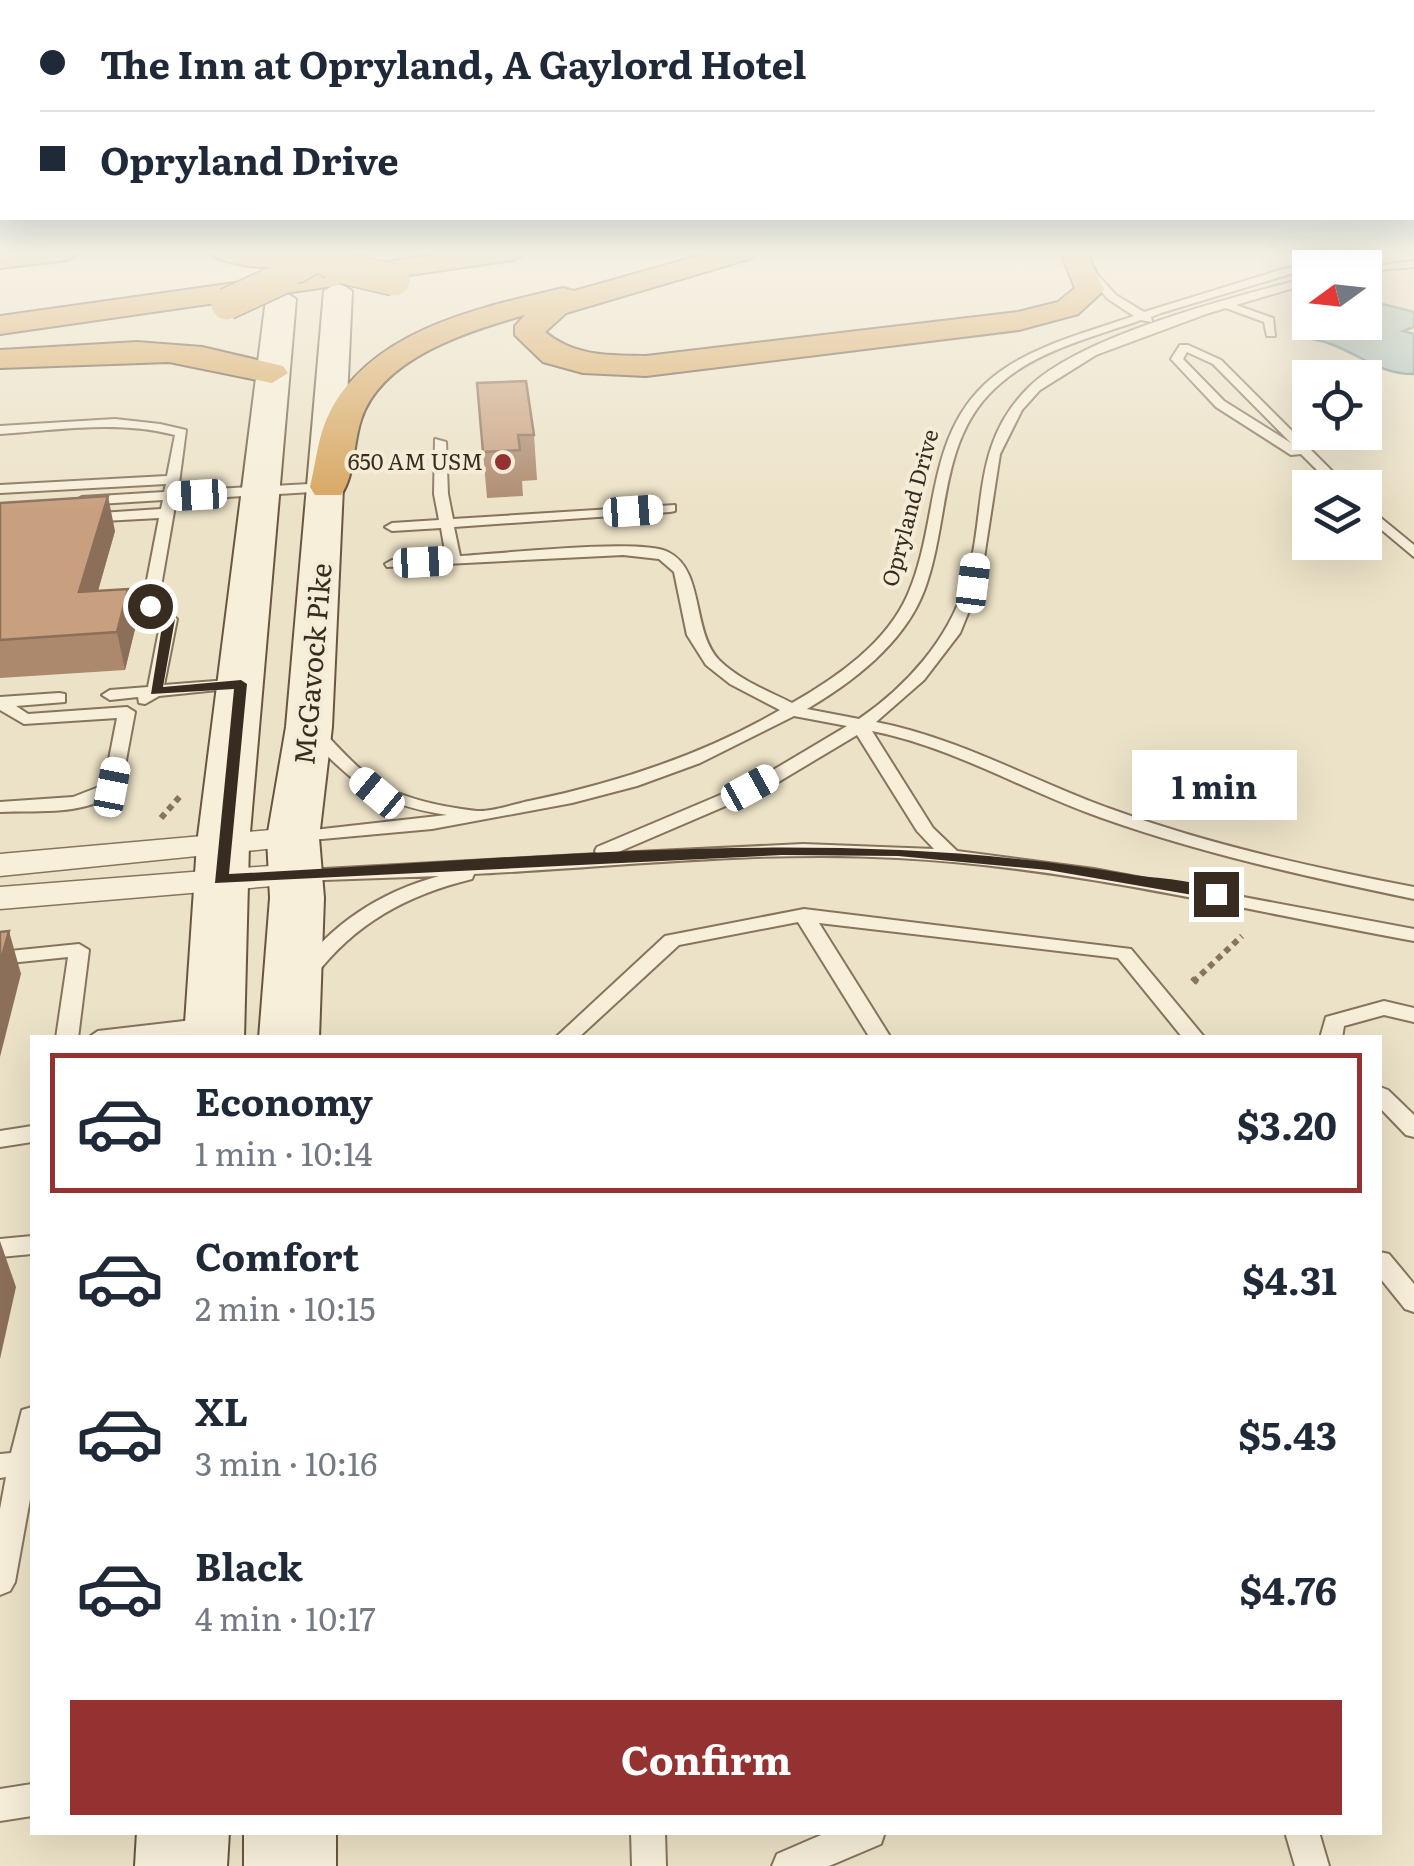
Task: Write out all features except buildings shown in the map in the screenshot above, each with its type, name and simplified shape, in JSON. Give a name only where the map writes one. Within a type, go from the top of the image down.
[{"type":"highway","points":[[0,357],[94,339]]},
{"type":"highway","points":[[328,487],[346,414],[369,380],[431,339]]},
{"type":"highway","points":[[535,339],[554,355],[583,364],[632,366],[864,339]]},
{"type":"highway","points":[[0,357],[162,349],[216,355],[272,373]]},
{"type":"street","points":[[215,1031],[222,862],[272,373],[288,339]]},
{"type":"street","name":"McGavock Pike","points":[[290,1016],[294,856],[309,727],[328,487],[321,339]]},
{"type":"street","points":[[0,865],[222,862],[294,856]]},
{"type":"street","points":[[0,898],[222,862]]},
{"type":"street","points":[[181,1866],[182,1835]]},
{"type":"street","points":[[290,1835],[290,1866]]},
{"type":"lane","name":"Opryland Drive","points":[[294,856],[488,817],[630,783],[738,743],[794,710],[868,656],[915,595],[949,439],[970,408],[995,380],[1040,355],[1082,339]]},
{"type":"lane","points":[[578,860],[696,814],[861,727],[904,694],[960,623],[973,583],[984,491],[998,434],[1034,388],[1084,354],[1131,339]]},
{"type":"lane","points":[[1173,339],[1322,470]]},
{"type":"lane","points":[[1183,349],[1177,360],[1220,404],[1301,452]]},
{"type":"lane","points":[[1183,349],[1217,362],[1301,452]]},
{"type":"lane","points":[[0,430],[158,425],[182,433],[150,606],[169,619],[155,691],[127,712],[24,719],[0,702],[59,698]]},
{"type":"lane","points":[[440,442],[441,494],[454,561]]},
{"type":"lane","points":[[0,489],[260,492],[328,487]]},
{"type":"lane","points":[[10,506],[18,488]]},
{"type":"lane","points":[[28,504],[172,488]]},
{"type":"lane","points":[[392,528],[670,508]]},
{"type":"lane","points":[[74,518],[168,513]]},
{"type":"lane","points":[[1382,524],[1414,553]]},
{"type":"lane","points":[[392,564],[652,553],[676,563],[684,578],[694,634],[712,662],[736,681],[794,710],[861,727],[916,735],[1104,813],[1274,866],[1414,893]]},
{"type":"lane","points":[[110,695],[241,684]]},
{"type":"lane","points":[[0,807],[86,800],[102,795],[112,787],[127,712]]},
{"type":"lane","points":[[309,727],[377,793],[398,803],[488,817]]},
{"type":"lane","points":[[861,727],[926,831],[952,856]]},
{"type":"lane","points":[[290,1016],[343,928],[368,912],[458,877],[512,866],[578,860],[721,850],[952,856],[1140,880],[1414,935]]},
{"type":"lane","points":[[294,856],[512,866]]},
{"type":"lane","points":[[804,914],[879,1035]]},
{"type":"lane","points":[[568,1035],[672,940],[804,914],[1124,953],[1192,1035]]},
{"type":"lane","points":[[0,958],[79,950],[66,1035]]},
{"type":"lane","points":[[1332,1035],[1334,1022],[1384,1008],[1414,1014]]},
{"type":"lane","points":[[148,1035],[215,1031]]},
{"type":"lane","points":[[1382,1096],[1414,1130]]},
{"type":"lane","points":[[0,1138],[30,1134]]},
{"type":"lane","points":[[0,1248],[30,1245]]},
{"type":"lane","points":[[1382,1263],[1414,1302]]},
{"type":"lane","points":[[0,1582],[19,1464],[30,1425]]},
{"type":"lane","points":[[0,1805],[30,1800]]},
{"type":"lane","points":[[648,1835],[649,1866]]},
{"type":"lane","points":[[789,1866],[862,1835]]},
{"type":"lane","points":[[1303,1835],[1312,1866]]},
{"type":"path","points":[[1192,982],[1242,936]]},
{"type":"water","points":[[1414,339],[1414,374],[1385,369],[1382,360],[1366,360],[1319,340]]},
{"type":"place","name":"650 AM USM","points":[[503,462]]},
{"type":"route","points":[[150,606],[169,619],[155,691],[241,684],[221,879],[512,866],[721,850],[782,850],[898,852],[1048,865],[1216,894]]}]
